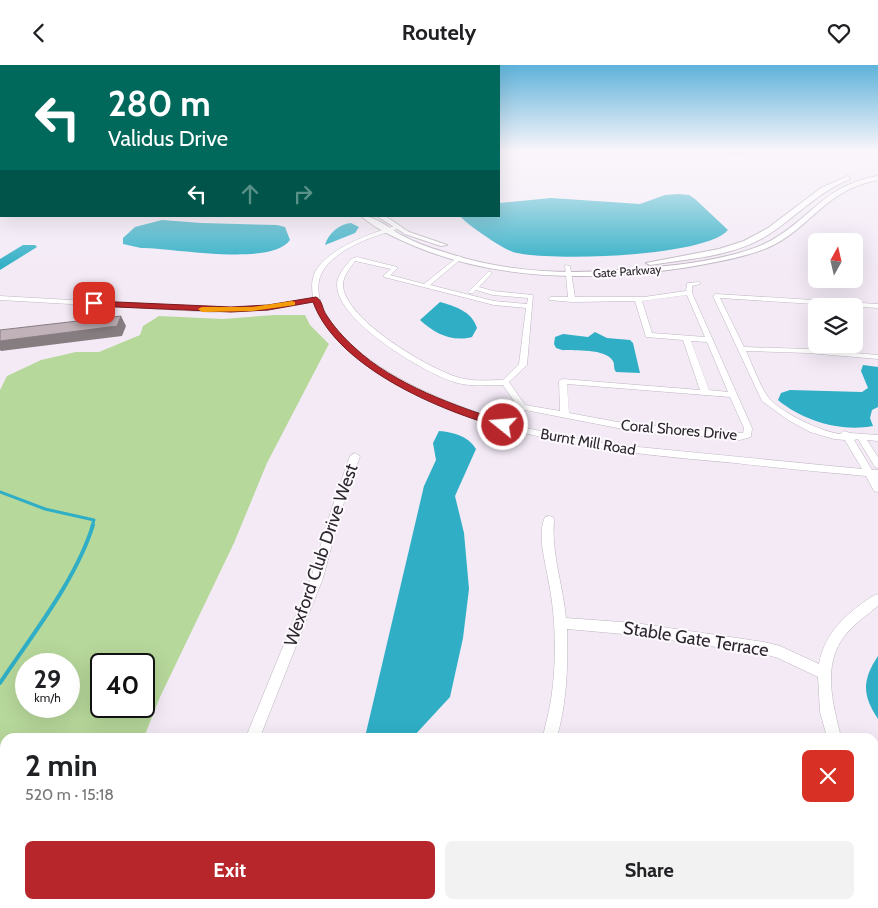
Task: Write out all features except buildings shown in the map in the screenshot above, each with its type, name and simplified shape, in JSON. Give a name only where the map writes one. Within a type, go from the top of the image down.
[{"type":"main road","name":"Gate Parkway","points":[[538,264],[568,270],[651,263],[738,245],[773,228],[821,190]]},
{"type":"main road","name":"Gate Parkway","points":[[365,217],[386,232],[417,246],[459,258],[507,268],[653,271],[750,251],[773,242],[796,227],[840,190]]},
{"type":"main road","points":[[382,217],[398,227],[435,243],[477,255]]},
{"type":"main road","points":[[500,259],[509,260]]},
{"type":"street","points":[[0,298],[211,310],[257,309],[316,300],[314,281],[322,267],[332,256],[349,245],[398,227]]},
{"type":"street","points":[[425,286],[459,258]]},
{"type":"street","points":[[474,288],[493,293],[530,296],[530,306],[523,365],[505,382],[471,383],[442,375],[414,361],[379,337],[350,306],[340,291],[342,276],[353,260],[357,259],[395,268],[386,276],[465,297],[494,303],[530,306]]},
{"type":"street","points":[[568,270],[572,300]]},
{"type":"street","points":[[465,297],[489,273]]},
{"type":"street","points":[[551,299],[638,299],[689,293],[689,284],[698,283]]},
{"type":"street","name":"Coral Shores Drive","points":[[522,407],[623,426],[740,437],[748,435],[748,428],[689,293]]},
{"type":"street","points":[[878,306],[716,296],[764,399],[780,414],[833,435],[878,439]]},
{"type":"street","points":[[638,299],[649,335],[709,340]]},
{"type":"street","name":"Burnt Mill Road","points":[[316,300],[321,312],[332,328],[354,351],[383,372],[430,398],[465,413],[512,427],[597,447],[874,473]]},
{"type":"street","points":[[686,338],[705,392]]},
{"type":"street","points":[[741,349],[808,351],[878,357]]},
{"type":"street","points":[[565,415],[563,381],[733,395]]},
{"type":"street","points":[[505,382],[522,407],[512,427]]},
{"type":"street","points":[[848,435],[874,473],[878,488]]},
{"type":"street","points":[[861,437],[878,465]]},
{"type":"street","name":"Wexford Club Drive West","points":[[255,733],[317,578],[336,511],[355,456]]},
{"type":"street","points":[[549,519],[547,539],[561,623],[562,652],[560,687],[556,717],[551,733]]},
{"type":"street","points":[[833,733],[826,707],[824,684],[829,651],[837,635],[847,623],[878,599]]},
{"type":"street","name":"Stable Gate Terrace","points":[[561,623],[635,629],[764,648],[780,652],[826,674]]},
{"type":"green space","points":[[305,315],[310,325],[329,344],[267,463],[234,543],[155,710],[155,653],[90,653],[90,718],[152,718],[146,733],[0,733],[0,390],[7,376],[41,360],[76,352],[99,352],[140,335],[143,326],[159,316],[223,319]]},
{"type":"water","points":[[665,195],[689,195],[728,230],[714,239],[690,246],[659,251],[625,255],[559,257],[513,252],[485,236],[461,217],[500,217],[500,203],[551,198],[640,204]]},
{"type":"water","points":[[162,220],[277,225],[285,227],[290,240],[279,248],[263,253],[243,254],[141,248],[123,244],[123,238],[135,227]]},
{"type":"water","points":[[351,223],[359,227],[355,233],[325,245],[335,230],[342,225]]},
{"type":"water","points":[[23,245],[35,245],[37,247],[0,270],[0,259]]},
{"type":"water","points":[[440,302],[462,310],[471,317],[477,328],[472,337],[451,338],[444,336],[420,320]]},
{"type":"water","points":[[595,332],[607,338],[630,340],[633,343],[640,373],[616,372],[613,361],[603,354],[589,351],[562,350],[556,348],[554,344],[555,337],[563,334],[588,337]]},
{"type":"water","points":[[863,365],[878,367],[878,407],[872,410],[870,418],[873,426],[848,427],[823,423],[799,414],[778,400],[781,393],[790,390],[862,392],[868,388],[861,371]]},
{"type":"water","points":[[439,431],[450,432],[460,435],[476,449],[455,496],[464,533],[469,589],[463,638],[450,697],[417,733],[366,733],[424,486],[436,460],[433,443]]},
{"type":"water","points":[[878,656],[878,719],[869,702],[866,687],[869,673]]},
{"type":"waterway","points":[[0,492],[45,509],[94,520],[92,526]]},
{"type":"waterway","points":[[0,683],[65,587],[93,525]]},
{"type":"slow traffic","points":[[202,309],[252,309],[292,303]]},
{"type":"route","points":[[94,303],[231,310],[316,300],[321,312],[332,328],[354,351],[383,372],[430,398],[465,413],[503,425]]}]
